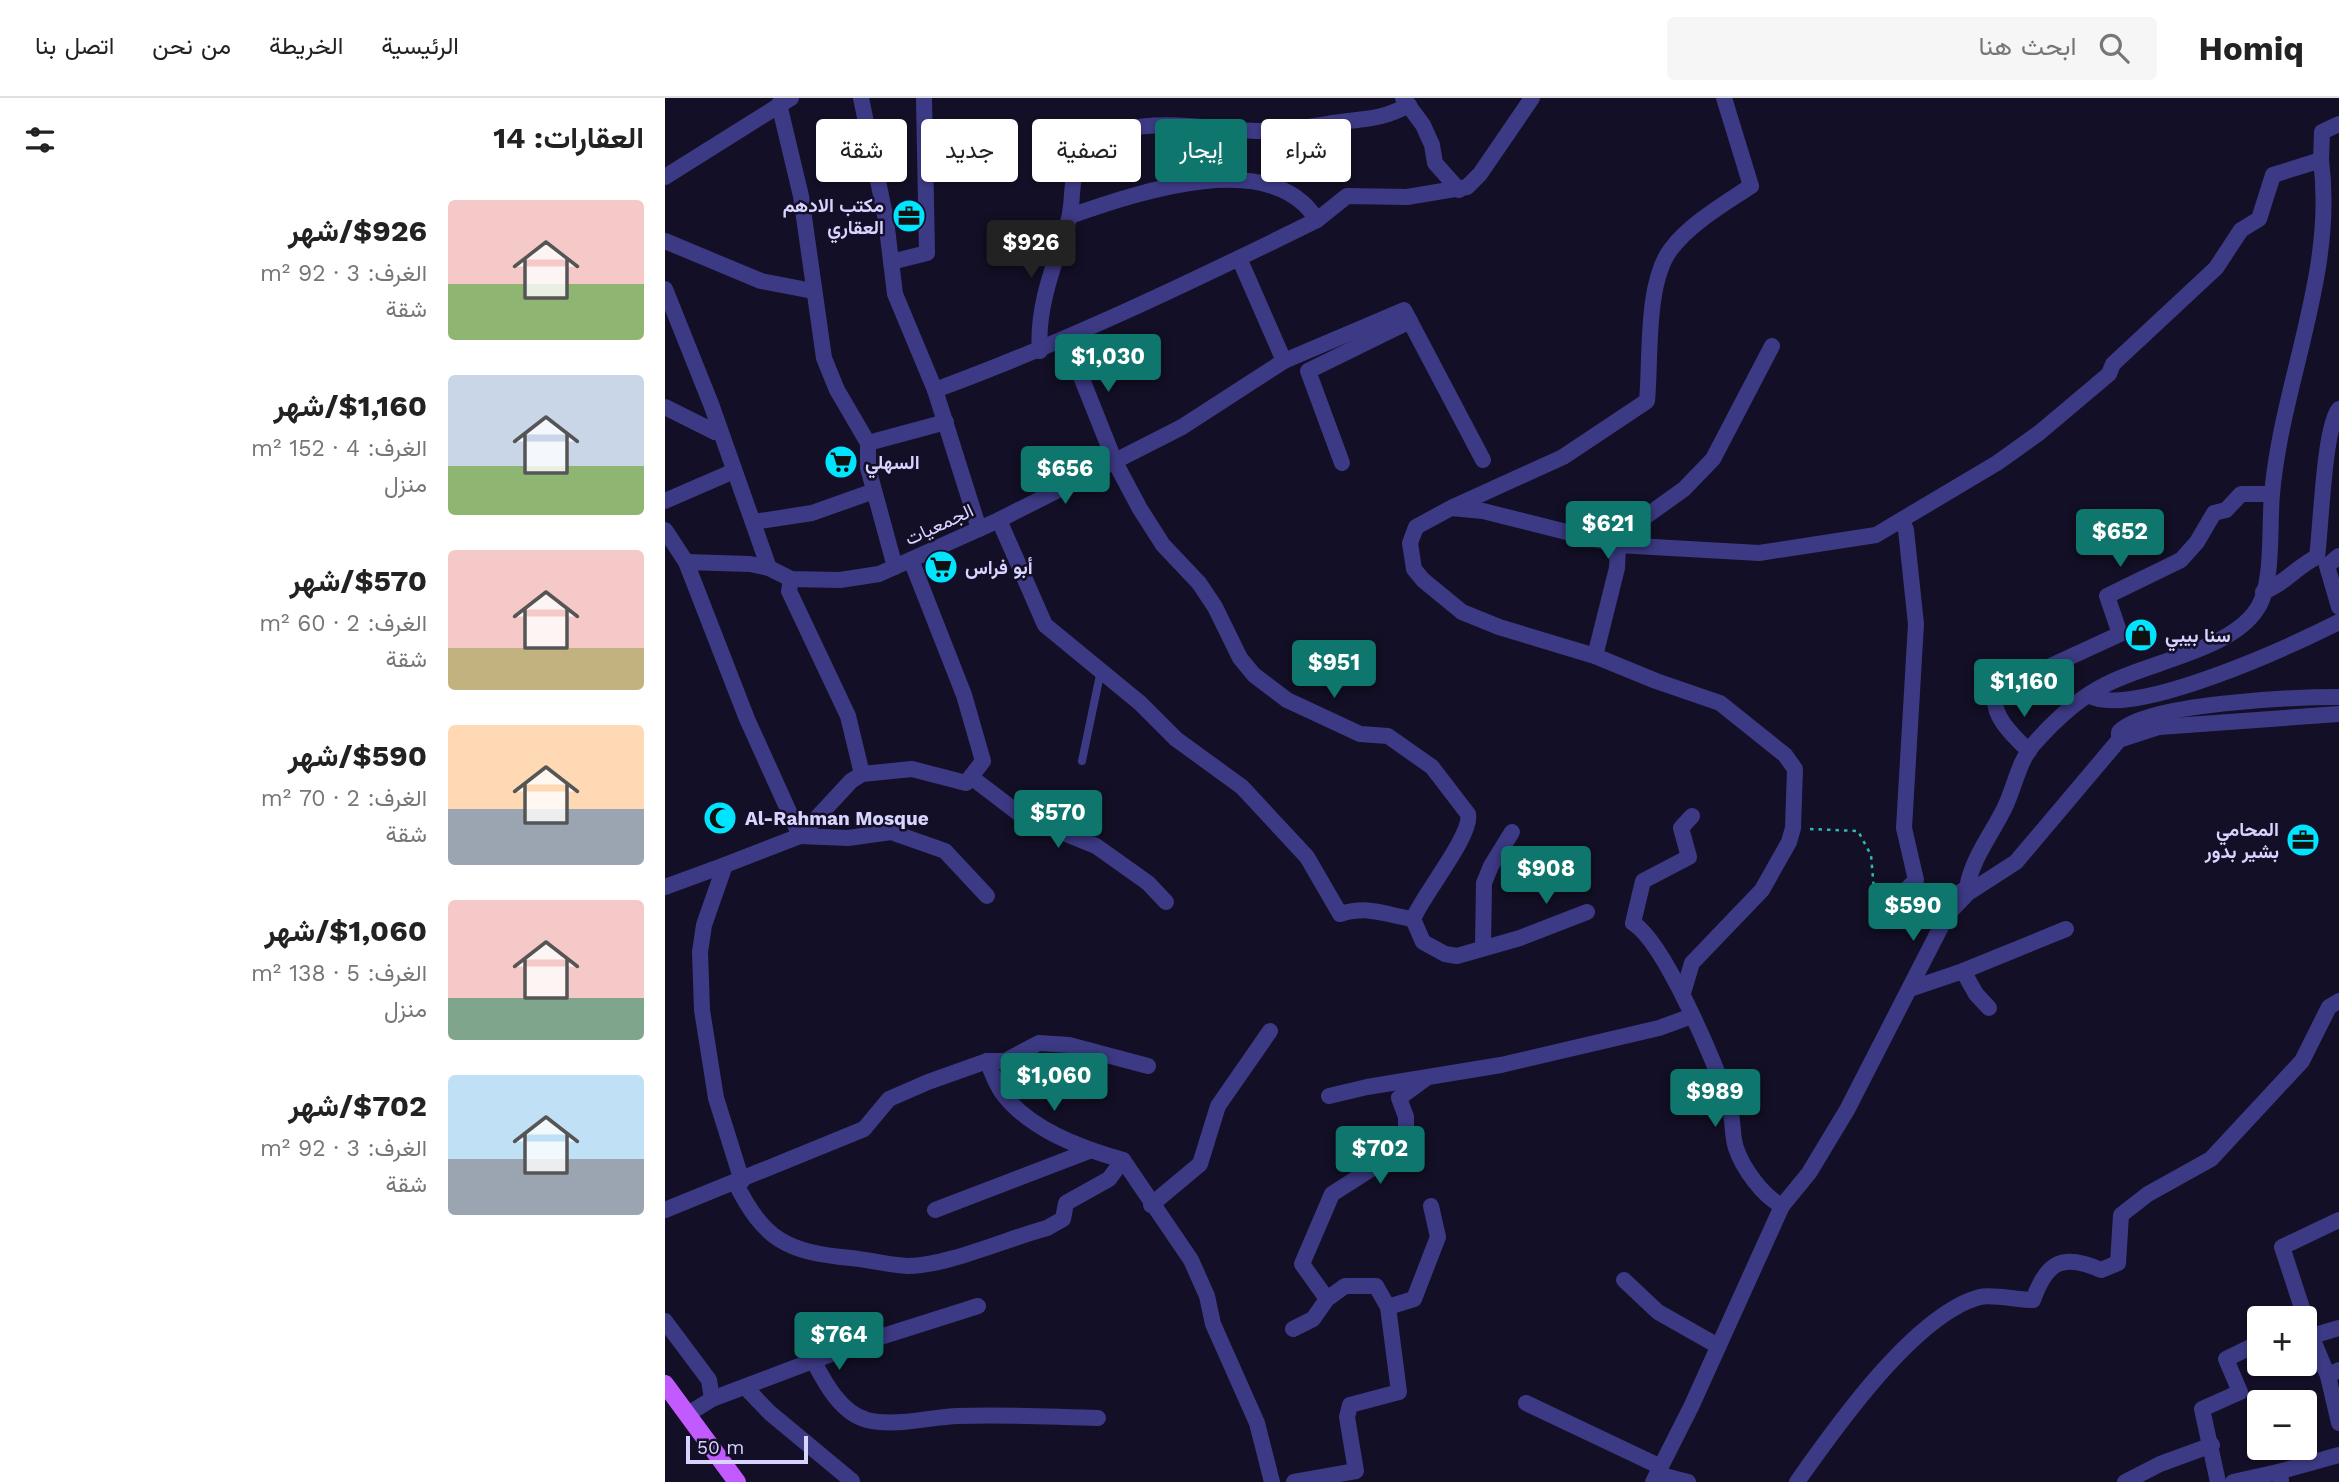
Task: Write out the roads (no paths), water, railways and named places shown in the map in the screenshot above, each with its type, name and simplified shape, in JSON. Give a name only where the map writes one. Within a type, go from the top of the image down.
[{"type":"main road","points":[[665,1384],[737,1482]]},
{"type":"street","points":[[861,98],[886,220],[895,294],[935,390],[979,528]]},
{"type":"street","points":[[891,262],[927,253],[924,98]]},
{"type":"street","points":[[935,390],[1040,351],[1239,258],[1317,220],[1347,196],[1407,197],[1459,190],[1473,183],[1532,98]]},
{"type":"street","points":[[1683,993],[1692,962],[1762,890],[1789,842],[1793,828],[1795,769],[1785,755],[1720,703],[1595,656],[1499,627],[1462,611],[1423,580],[1412,562],[1410,543],[1416,527],[1451,508],[1563,457],[1647,401],[1656,287],[1670,250],[1719,208],[1751,186],[1724,98]]},
{"type":"street","points":[[665,177],[785,101],[824,358],[837,390],[868,443],[868,468],[895,567]]},
{"type":"street","points":[[1040,351],[1039,336],[1047,294],[1070,216],[1073,177],[1082,157],[1100,139],[1121,130],[1164,125],[1258,131],[1302,130],[1335,122],[1377,120],[1406,102],[1432,145],[1435,163],[1459,190]]},
{"type":"street","points":[[1947,915],[1948,899],[1967,888],[1970,869],[2007,805],[2029,751],[2064,714],[2105,684],[2203,646],[2239,628],[2258,609],[2263,592],[2277,447],[2317,282],[2332,194],[2321,160],[2322,132],[2339,124]]},
{"type":"street","points":[[1451,508],[1483,511],[1618,545],[1771,552],[1876,535],[2018,448],[2109,374],[2113,364],[2216,268],[2241,230],[2259,219],[2273,175],[2321,160]]},
{"type":"street","points":[[1070,216],[1136,194],[1187,182],[1231,181],[1272,186],[1290,193],[1308,206],[1317,220]]},
{"type":"street","points":[[665,241],[761,281],[813,291]]},
{"type":"street","points":[[1239,258],[1284,361]]},
{"type":"street","points":[[665,289],[769,568]]},
{"type":"street","name":"الجمعيات","points":[[791,579],[862,577],[895,567],[999,520],[1115,462],[1227,401],[1284,361],[1404,310],[1410,321]]},
{"type":"street","points":[[1342,463],[1308,371],[1410,321],[1483,460]]},
{"type":"street","points":[[1066,339],[1115,462],[1154,533],[1199,583],[1215,607],[1240,658],[1254,676],[1287,700],[1360,734],[1388,736],[1432,767],[1457,796],[1468,814],[1470,822],[1466,834],[1431,884],[1413,919]]},
{"type":"street","points":[[1595,656],[1617,568],[1618,545],[1645,517],[1684,489],[1713,460],[1772,346]]},
{"type":"street","points":[[665,407],[715,432],[720,431]]},
{"type":"street","points":[[2339,409],[2332,421],[2329,442],[2328,560],[2339,607]]},
{"type":"street","points":[[868,443],[946,422]]},
{"type":"street","points":[[665,501],[734,471]]},
{"type":"street","points":[[754,522],[812,513],[874,491]]},
{"type":"street","points":[[2029,751],[2000,718],[1993,701],[1996,691],[2011,681],[2120,634],[2107,596],[2181,560],[2197,542],[2214,513],[2227,510],[2241,494],[2272,494]]},
{"type":"street","points":[[999,520],[1045,625],[1101,670],[1176,739],[1242,787],[1307,857],[1340,914],[1359,908],[1374,908],[1389,916],[1413,919]]},
{"type":"street","points":[[1902,520],[1906,530],[1916,624],[1904,802],[1905,841],[1916,880],[1903,893],[1928,912],[1947,915]]},
{"type":"street","points":[[665,530],[686,562],[747,719],[800,836]]},
{"type":"street","points":[[800,836],[851,781],[862,774],[912,769],[966,783],[983,761],[974,729],[911,560]]},
{"type":"street","points":[[2263,592],[2279,586],[2298,565],[2328,560]]},
{"type":"street","points":[[686,562],[750,564],[769,568],[791,579],[789,592],[798,614],[848,716],[862,774]]},
{"type":"street","points":[[2090,696],[2105,702],[2188,686],[2339,622]]},
{"type":"street","points":[[2119,740],[2119,732],[2127,723],[2172,712],[2280,698],[2339,697]]},
{"type":"street","points":[[1657,1474],[1782,1206],[1809,1173],[1832,1136],[1913,988],[1947,915],[1968,893],[2016,862],[2119,740],[2159,727],[2339,714]]},
{"type":"street","points":[[971,777],[1022,816],[1096,846],[1148,883],[1166,902]]},
{"type":"street","points":[[1692,816],[1681,828],[1689,857],[1643,881],[1633,923],[1651,937],[1683,993],[1730,1103],[1736,1148],[1770,1200],[1782,1206]]},
{"type":"street","points":[[665,887],[800,836],[848,838],[891,832],[945,851],[987,896]]},
{"type":"street","points":[[1483,947],[1484,883],[1512,832]]},
{"type":"street","points":[[725,866],[704,925],[700,952],[702,1010],[716,1098],[738,1182],[757,1222],[782,1243],[811,1254],[911,1266],[940,1260],[1047,1228],[1063,1219],[1066,1203],[1109,1179],[1123,1160]]},
{"type":"street","points":[[1413,919],[1423,942],[1445,954],[1458,956],[1520,938],[1587,912]]},
{"type":"street","points":[[1913,988],[1963,971],[2066,929]]},
{"type":"street","points":[[1963,971],[1976,994],[1989,1008]]},
{"type":"street","points":[[1797,1482],[1874,1379],[1929,1327],[1961,1305],[1982,1296],[2033,1300],[2041,1279],[2051,1266],[2063,1262],[2079,1260],[2101,1270],[2118,1263],[2121,1214],[2148,1194],[2211,1159],[2302,1061],[2329,1007],[2339,1001]]},
{"type":"street","points":[[1329,1096],[1501,1065],[1659,1028],[1692,1016]]},
{"type":"street","points":[[1151,1205],[1200,1164],[1218,1106],[1270,1031]]},
{"type":"street","points":[[665,1210],[864,1129],[889,1099],[986,1061],[1005,1061],[1039,1043],[1069,1045],[1148,1066]]},
{"type":"street","points":[[986,1061],[1001,1091],[1024,1114],[1044,1128],[1089,1151],[1123,1160],[1151,1205],[1192,1260],[1207,1296],[1213,1324],[1257,1423],[1272,1482]]},
{"type":"street","points":[[1327,1298],[1302,1264],[1332,1194],[1382,1162],[1406,1157],[1406,1117],[1399,1098],[1427,1078]]},
{"type":"street","points":[[935,1210],[1089,1151]]},
{"type":"street","points":[[1388,1307],[1414,1299],[1437,1237],[1431,1206]]},
{"type":"street","points":[[2301,1306],[2282,1247],[2339,1220]]},
{"type":"street","points":[[1624,1280],[1658,1312],[1718,1346]]},
{"type":"street","points":[[1293,1329],[1313,1319],[1327,1298],[1345,1286],[1375,1286],[1388,1307],[1399,1392],[1350,1405],[1347,1417],[1356,1471],[1294,1482]]},
{"type":"street","points":[[688,1414],[712,1399],[978,1306]]},
{"type":"street","points":[[665,1321],[709,1380],[712,1399]]},
{"type":"street","points":[[2317,1327],[2339,1328]]},
{"type":"street","points":[[2317,1343],[2334,1373],[2339,1423]]},
{"type":"street","points":[[2218,1482],[2202,1409],[2240,1392],[2225,1359],[2247,1349]]},
{"type":"street","points":[[814,1362],[825,1384],[840,1402],[866,1420],[957,1416],[1098,1418]]},
{"type":"street","points":[[745,1387],[770,1413],[852,1481]]},
{"type":"street","points":[[1526,1403],[1657,1474],[1688,1482]]},
{"type":"street","points":[[2125,1482],[2159,1464],[2212,1445]]},
{"type":"street","points":[[2233,1482],[2280,1477],[2339,1455]]},
{"type":"lane","points":[[1082,761],[1101,670]]},
{"type":"place","name":"مكتب الادهم العقاري","points":[[909,216]]},
{"type":"place","name":"السهلي","points":[[841,462]]},
{"type":"place","name":"أبو فراس","points":[[941,567]]},
{"type":"place","name":"سنا بيبي","points":[[2141,635]]},
{"type":"place","name":"Al-Rahman Mosque","points":[[720,818]]},
{"type":"place","name":"المحامي بشير بدور","points":[[2303,840]]}]
